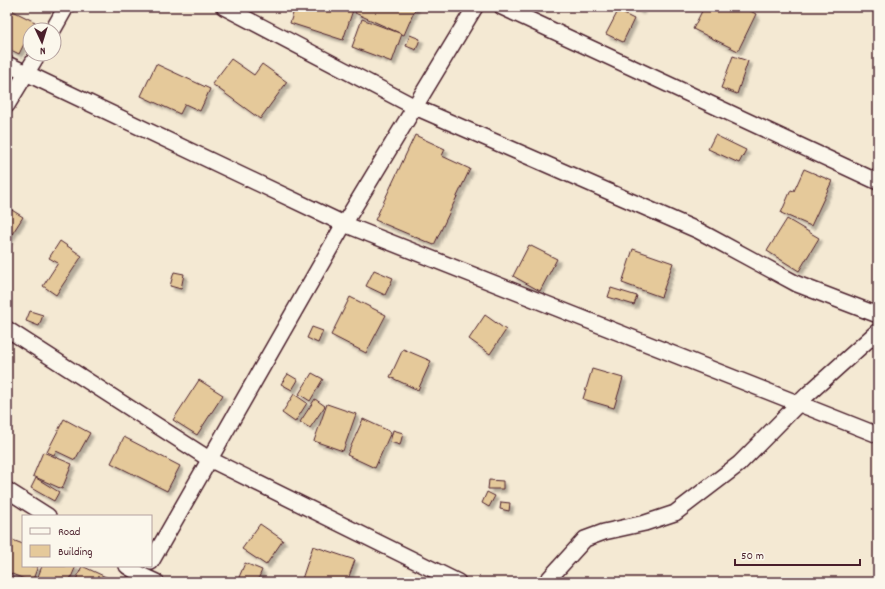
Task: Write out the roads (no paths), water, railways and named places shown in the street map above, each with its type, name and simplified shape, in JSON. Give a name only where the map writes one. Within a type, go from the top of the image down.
[{"type":"street","points":[[58,22],[66,7]]},
{"type":"street","points":[[224,7],[415,107],[699,231],[797,284],[878,315]]},
{"type":"street","points":[[152,560],[344,224],[475,7]]},
{"type":"street","points":[[502,7],[878,182]]},
{"type":"street","points":[[7,105],[34,62]]},
{"type":"street","points":[[7,64],[344,224],[878,435]]},
{"type":"street","points":[[7,330],[209,459],[458,582]]},
{"type":"street","points":[[546,582],[585,539],[604,532],[645,523],[675,513],[739,464],[799,403],[878,332]]},
{"type":"street","points":[[7,490],[46,515]]},
{"type":"street","points":[[129,567],[147,576]]}]
